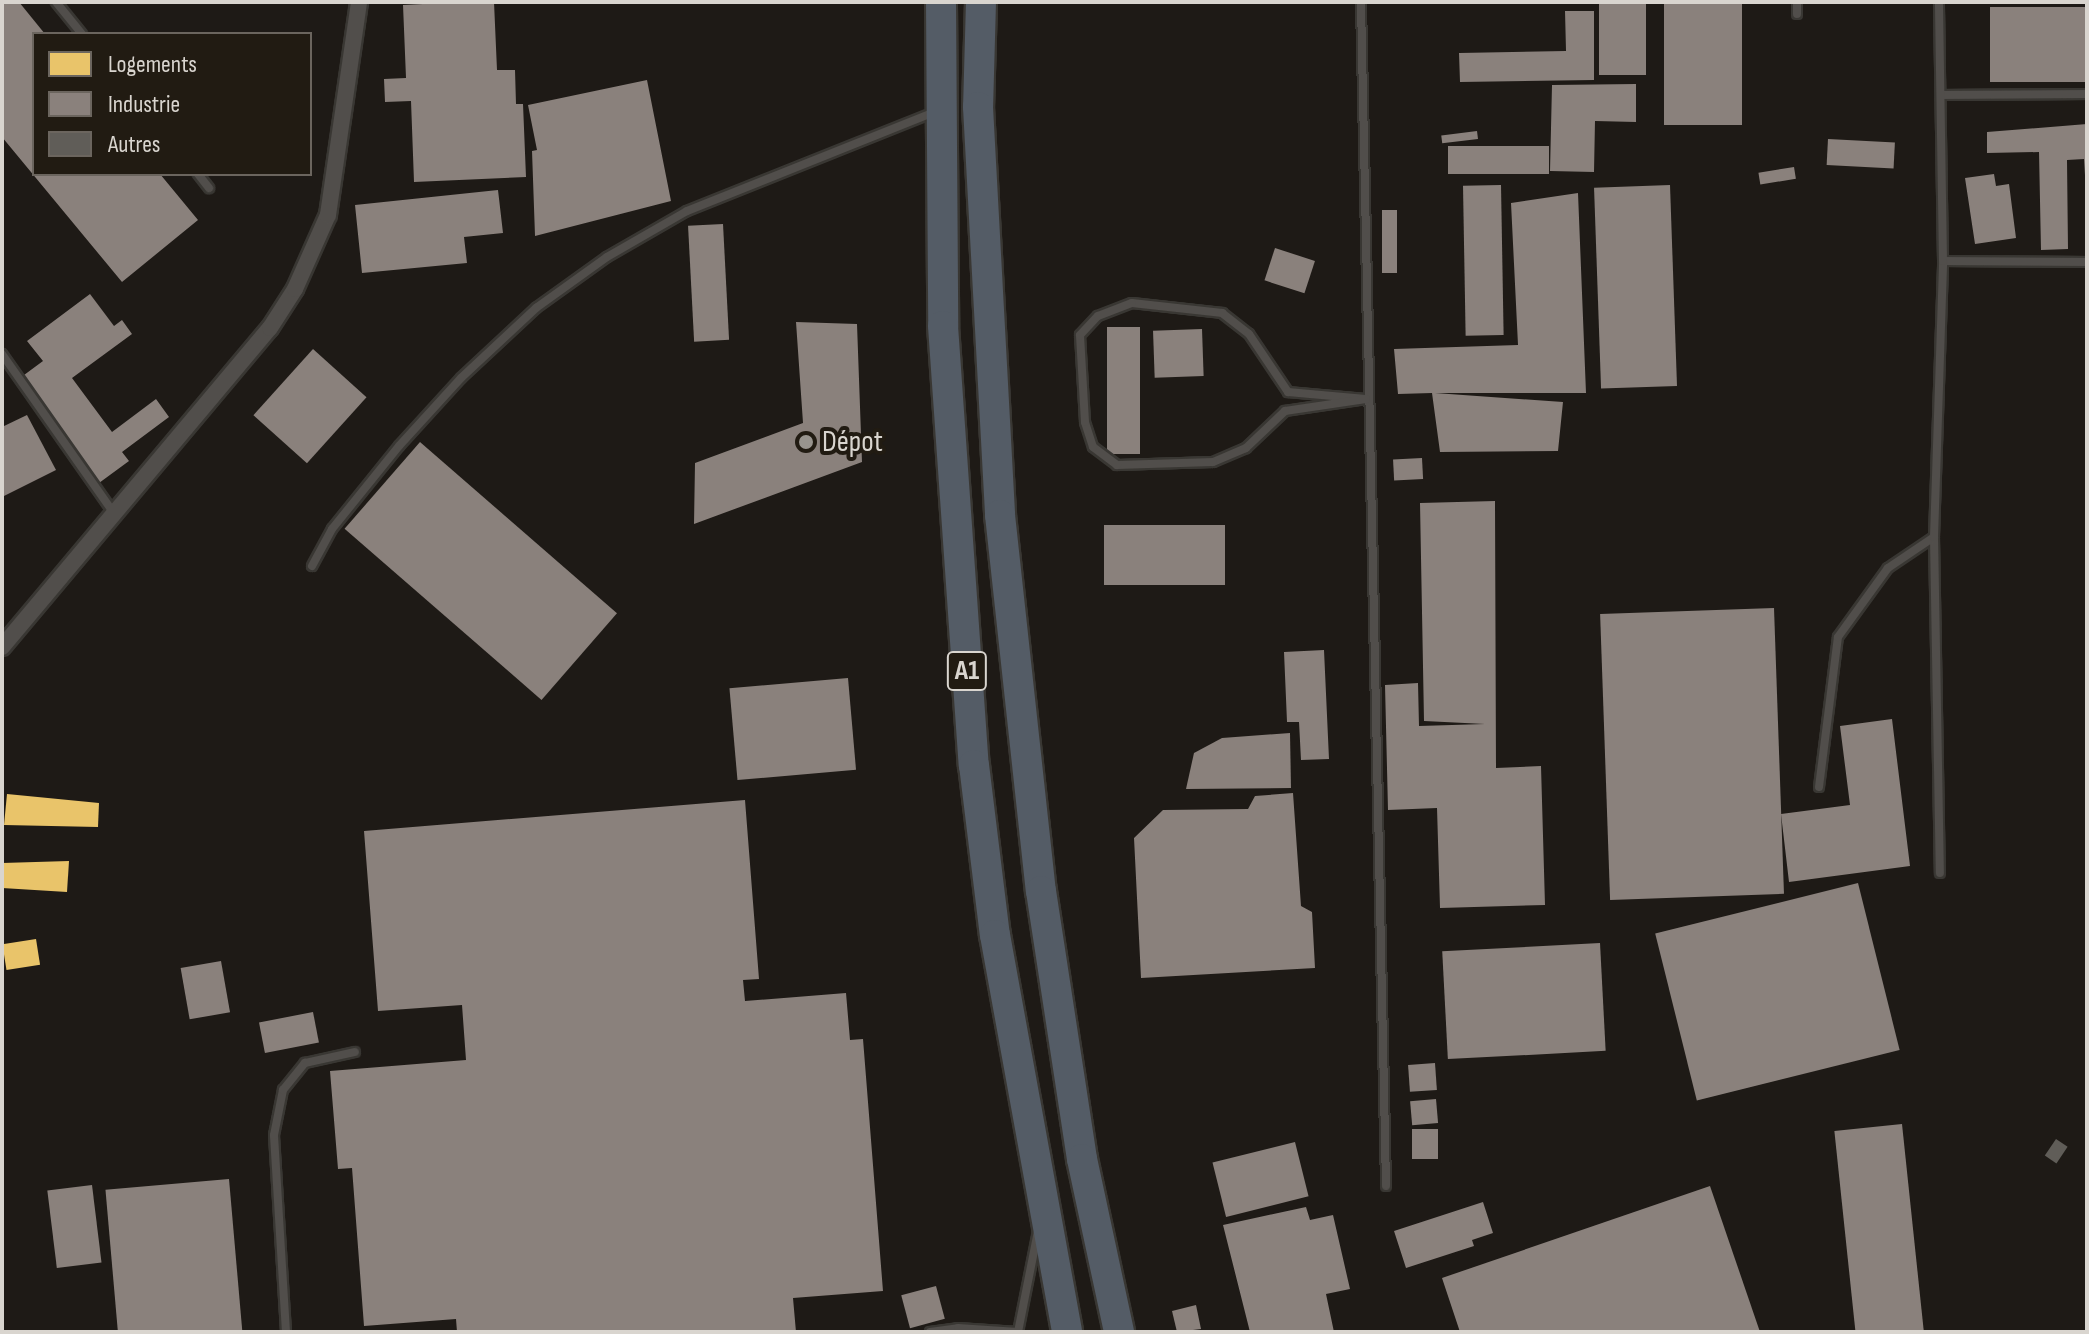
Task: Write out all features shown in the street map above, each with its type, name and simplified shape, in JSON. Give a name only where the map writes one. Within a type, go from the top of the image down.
[{"type":"highway","name":"A1","points":[[941,2],[939,110],[943,326],[974,765],[995,935],[1043,1215],[1067,1332]]},
{"type":"highway","name":"A1","points":[[981,2],[978,107],[1001,531],[1041,891],[1082,1159],[1119,1332]]},
{"type":"street","points":[[2,647],[270,328],[314,254],[328,215],[359,2]]},
{"type":"lane","points":[[1361,2],[1366,399],[1375,555],[1386,1186]]},
{"type":"lane","points":[[1797,2],[1797,14]]},
{"type":"lane","points":[[1939,2],[1943,261],[1934,537],[1940,873]]},
{"type":"lane","points":[[58,3],[80,32]]},
{"type":"lane","points":[[1941,95],[2087,94]]},
{"type":"lane","points":[[312,566],[332,529],[399,446],[536,308],[607,257],[687,211],[939,110]]},
{"type":"lane","points":[[200,176],[209,188]]},
{"type":"lane","points":[[1943,261],[2087,262]]},
{"type":"lane","points":[[1132,303],[1222,313],[1249,334],[1288,392],[1366,399],[1285,411],[1246,448],[1213,462],[1117,465],[1093,447],[1085,422],[1080,335],[1098,316],[1132,303]]},
{"type":"lane","points":[[2,354],[113,512]]},
{"type":"lane","points":[[1819,787],[1838,637],[1888,568],[1934,537]]},
{"type":"lane","points":[[286,1332],[274,1135],[283,1090],[305,1063],[355,1052]]},
{"type":"lane","points":[[930,1332],[958,1328],[1018,1332],[1025,1277],[1043,1215]]},
{"type":"building: Logements","points":[[7,794],[99,803],[98,827],[4,825]]},
{"type":"building: Logements","points":[[69,861],[67,892],[2,888],[2,863]]},
{"type":"building: Logements","points":[[36,939],[40,965],[6,970],[2,944]]},
{"type":"building: Industrie","points":[[2,2],[19,2],[43,32],[32,32],[32,173],[2,137]]},
{"type":"building: Industrie","points":[[494,2],[497,70],[515,70],[516,104],[523,104],[526,177],[414,182],[411,101],[385,102],[384,79],[406,78],[403,5]]},
{"type":"building: Industrie","points":[[1599,2],[1646,2],[1646,75],[1599,75]]},
{"type":"building: Industrie","points":[[1664,2],[1742,2],[1742,125],[1664,125]]},
{"type":"building: Industrie","points":[[1990,7],[2087,7],[2087,82],[1990,82]]},
{"type":"building: Industrie","points":[[1565,11],[1594,11],[1594,80],[1460,82],[1459,53],[1566,51]]},
{"type":"building: Industrie","points":[[647,80],[671,201],[535,236],[532,151],[537,150],[528,105]]},
{"type":"building: Industrie","points":[[1636,84],[1636,122],[1595,121],[1594,172],[1550,171],[1552,85]]},
{"type":"building: Industrie","points":[[2087,124],[2087,208],[2084,159],[2067,160],[2068,249],[2041,250],[2039,152],[1987,153],[1987,132]]},
{"type":"building: Industrie","points":[[1477,131],[1478,139],[1442,143],[1441,135]]},
{"type":"building: Industrie","points":[[1828,139],[1895,143],[1894,168],[1827,165]]},
{"type":"building: Industrie","points":[[1448,146],[1549,146],[1549,174],[1448,174]]},
{"type":"building: Industrie","points":[[1794,167],[1796,179],[1760,184],[1758,173]]},
{"type":"building: Industrie","points":[[1994,174],[1996,186],[2009,184],[2016,238],[1975,244],[1965,178]]},
{"type":"building: Industrie","points":[[34,176],[162,176],[198,220],[122,282]]},
{"type":"building: Industrie","points":[[1501,185],[1504,335],[1466,336],[1463,186]]},
{"type":"building: Industrie","points":[[1670,185],[1677,386],[1601,389],[1594,188]]},
{"type":"building: Industrie","points":[[498,190],[503,233],[464,237],[467,263],[362,273],[355,205]]},
{"type":"building: Industrie","points":[[1578,193],[1586,393],[1435,393],[1563,402],[1558,451],[1440,452],[1432,393],[1398,394],[1394,349],[1518,345],[1511,203]]},
{"type":"building: Industrie","points":[[1382,210],[1397,210],[1397,273],[1382,273]]},
{"type":"building: Industrie","points":[[723,224],[729,340],[694,342],[688,226]]},
{"type":"building: Industrie","points":[[1275,248],[1315,261],[1304,293],[1264,280]]},
{"type":"building: Industrie","points":[[90,294],[114,326],[122,320],[132,334],[72,378],[112,432],[156,399],[169,417],[122,452],[129,461],[99,483],[20,378],[43,361],[27,341]]},
{"type":"building: Industrie","name":"Dépot","points":[[796,322],[857,324],[862,462],[694,524],[695,463],[803,423]]},
{"type":"building: Industrie","points":[[1107,327],[1140,327],[1140,454],[1107,454]]},
{"type":"building: Industrie","points":[[1202,329],[1204,376],[1155,378],[1153,331]]},
{"type":"building: Industrie","points":[[313,349],[367,397],[307,463],[253,415]]},
{"type":"building: Industrie","points":[[27,415],[56,470],[2,497],[2,427]]},
{"type":"building: Industrie","points":[[420,442],[617,613],[542,700],[345,529]]},
{"type":"building: Industrie","points":[[1422,458],[1423,479],[1394,480],[1393,460]]},
{"type":"building: Industrie","points":[[1495,501],[1496,768],[1541,766],[1545,905],[1440,908],[1437,808],[1388,810],[1385,685],[1418,683],[1419,726],[1485,724],[1424,721],[1420,503]]},
{"type":"building: Industrie","points":[[1104,525],[1225,525],[1225,585],[1104,585]]},
{"type":"building: Industrie","points":[[1774,608],[1784,894],[1610,900],[1600,614]]},
{"type":"building: Industrie","points":[[1324,650],[1329,759],[1301,760],[1299,722],[1287,722],[1284,652]]},
{"type":"building: Industrie","points":[[848,678],[856,770],[737,780],[729,688]]},
{"type":"building: Industrie","points":[[1892,719],[1910,866],[1789,882],[1781,814],[1850,805],[1840,726]]},
{"type":"building: Industrie","points":[[1290,733],[1291,788],[1186,789],[1194,753],[1222,738]]},
{"type":"building: Industrie","points":[[1293,793],[1301,906],[1312,912],[1315,968],[1141,978],[1134,838],[1163,810],[1248,809],[1255,796]]},
{"type":"building: Industrie","points":[[745,800],[759,979],[743,980],[745,1001],[846,993],[850,1040],[863,1039],[883,1291],[793,1298],[796,1332],[457,1332],[456,1319],[364,1326],[352,1168],[338,1169],[330,1071],[466,1060],[462,1005],[378,1011],[364,831]]},
{"type":"building: Industrie","points":[[1858,883],[1900,1050],[1697,1100],[1655,934]]},
{"type":"building: Industrie","points":[[1600,943],[1606,1051],[1448,1059],[1442,951]]},
{"type":"building: Industrie","points":[[221,961],[230,1012],[190,1019],[181,968]]},
{"type":"building: Industrie","points":[[313,1012],[319,1042],[265,1053],[259,1022]]},
{"type":"building: Industrie","points":[[1435,1063],[1437,1090],[1410,1092],[1408,1065]]},
{"type":"building: Industrie","points":[[1436,1099],[1438,1123],[1412,1125],[1410,1101]]},
{"type":"building: Industrie","points":[[1902,1124],[1924,1332],[1855,1332],[1834,1131]]},
{"type":"building: Industrie","points":[[1412,1129],[1438,1129],[1438,1159],[1412,1159]]},
{"type":"building: Industrie","points":[[1295,1142],[1309,1196],[1226,1217],[1213,1163]]},
{"type":"building: Industrie","points":[[229,1179],[242,1332],[118,1332],[105,1190]]},
{"type":"building: Industrie","points":[[92,1185],[102,1262],[57,1268],[47,1190]]},
{"type":"building: Industrie","points":[[1710,1186],[1760,1332],[1460,1332],[1442,1278]]},
{"type":"building: Industrie","points":[[1483,1202],[1493,1233],[1472,1240],[1474,1246],[1406,1268],[1394,1231]]},
{"type":"building: Industrie","points":[[1306,1207],[1310,1220],[1333,1215],[1350,1289],[1326,1294],[1334,1332],[1250,1332],[1223,1225]]},
{"type":"building: Industrie","points":[[936,1286],[945,1319],[910,1328],[901,1295]]},
{"type":"building: Industrie","points":[[1196,1305],[1201,1329],[1177,1332],[1172,1311]]},
{"type":"building: Autres","points":[[2056,1139],[2068,1147],[2056,1163],[2045,1156]]},
{"type":"place","name":"Dépot","points":[[806,442]]}]
